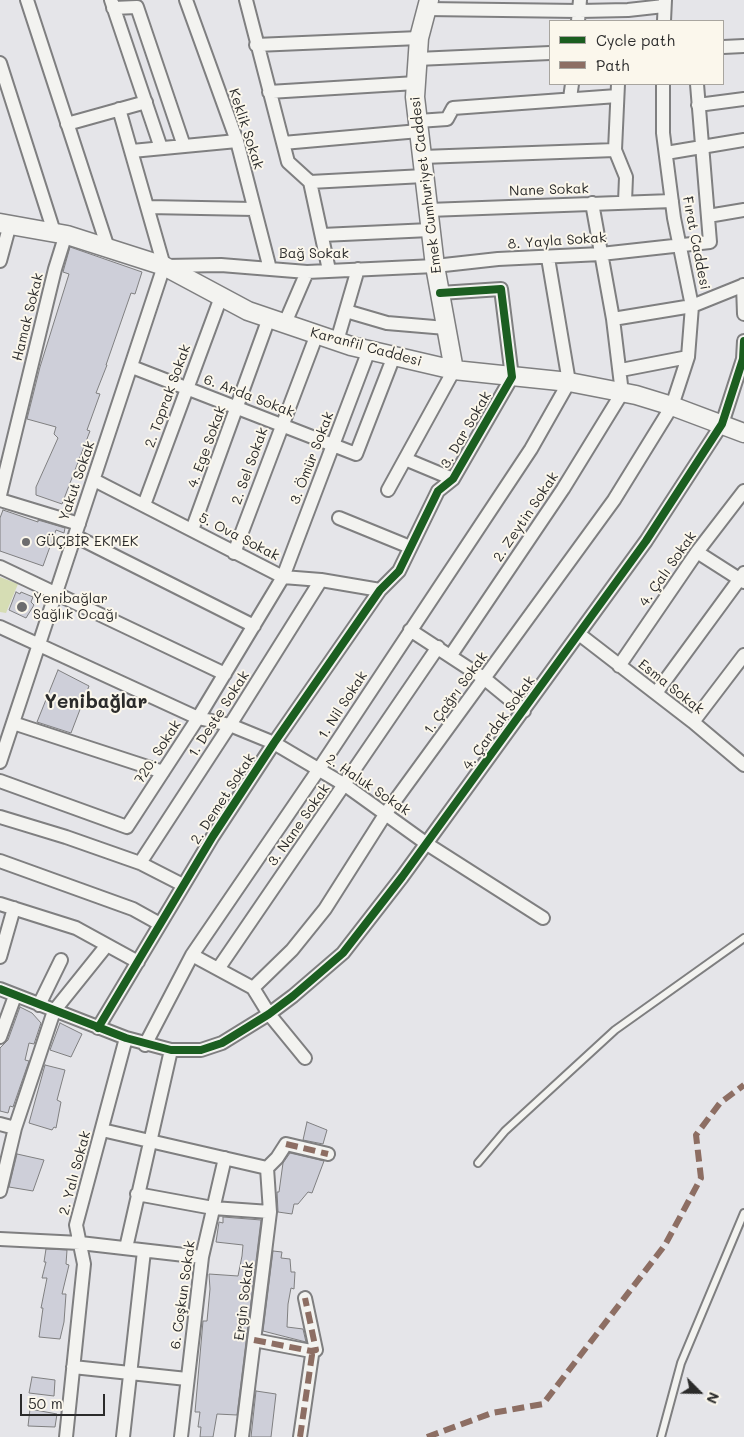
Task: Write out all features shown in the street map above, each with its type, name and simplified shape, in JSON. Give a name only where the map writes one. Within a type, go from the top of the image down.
[{"type":"street","points":[[27,0],[108,248]]},
{"type":"street","name":"Keklik Sokak","points":[[186,0],[236,141],[270,269]]},
{"type":"street","points":[[246,0],[256,45],[288,162],[310,182],[329,270]]},
{"type":"street","points":[[428,5],[530,5],[627,16],[664,3],[664,20]]},
{"type":"street","points":[[161,148],[112,4],[137,7],[184,146]]},
{"type":"street","name":"Emek Cumhuriyet Caddesi","points":[[428,5],[418,38],[416,83],[418,126],[435,266],[454,370]]},
{"type":"street","points":[[256,45],[418,38]]},
{"type":"street","points":[[724,47],[744,46]]},
{"type":"street","points":[[417,59],[549,54]]},
{"type":"street","points":[[0,63],[61,234]]},
{"type":"street","points":[[269,92],[416,83]]},
{"type":"street","points":[[570,98],[572,85]]},
{"type":"street","name":"Fırat Caddesi","points":[[663,85],[666,153],[672,201],[692,306],[688,357],[672,406]]},
{"type":"street","points":[[697,85],[708,216],[744,210]]},
{"type":"street","points":[[283,142],[418,126],[447,119],[453,108],[570,98],[617,90],[615,150],[626,177],[625,202]]},
{"type":"street","points":[[698,105],[744,99]]},
{"type":"street","points":[[68,124],[146,102]]},
{"type":"street","points":[[119,109],[164,266]]},
{"type":"street","points":[[666,153],[744,140]]},
{"type":"street","points":[[132,152],[236,141]]},
{"type":"street","points":[[422,157],[615,150]]},
{"type":"street","points":[[310,182],[424,176]]},
{"type":"street","name":"Nane Sokak","points":[[428,210],[672,201]]},
{"type":"street","points":[[592,203],[613,319],[621,370],[622,392]]},
{"type":"street","points":[[148,207],[254,209]]},
{"type":"street","name":"8. Yayla Sokak","points":[[435,266],[498,259],[601,254],[710,242],[708,216]]},
{"type":"street","points":[[0,261],[5,224]]},
{"type":"street","name":"Karanfil Caddesi","points":[[5,224],[61,234],[164,266],[221,297],[277,320],[337,341],[454,370],[569,382],[622,392],[672,406],[744,433]]},
{"type":"street","points":[[322,235],[430,230]]},
{"type":"street","name":"Hamak Sokak","points":[[0,495],[55,269],[65,237],[61,234]]},
{"type":"street","points":[[548,258],[569,382]]},
{"type":"street","name":"Bağ Sokak","points":[[164,266],[221,265],[307,272],[435,266]]},
{"type":"street","name":"Yakut Sokak","points":[[0,762],[164,266]]},
{"type":"street","points":[[337,341],[358,269]]},
{"type":"street","name":"4. Ege Sokak","points":[[192,530],[237,408],[277,320],[307,272]]},
{"type":"street","points":[[613,319],[692,306],[744,285],[744,314]]},
{"type":"street","points":[[440,293],[502,289],[512,377]]},
{"type":"street","name":"2. Toprak Sokak","points":[[144,505],[221,297]]},
{"type":"street","points":[[346,311],[387,323],[446,328]]},
{"type":"street","name":"2. Sel Sokak","points":[[234,553],[316,334]]},
{"type":"street","name":"4. Çardak Sokak","points":[[0,989],[145,1045],[171,1050],[201,1050],[222,1043],[270,1014],[343,952],[427,844],[646,541],[722,424],[744,358],[744,341]]},
{"type":"street","name":"3. Ömür Sokak","points":[[283,577],[369,350]]},
{"type":"street","name":"6. Arda Sokak","points":[[132,367],[356,454],[394,356]]},
{"type":"street","points":[[621,370],[688,357]]},
{"type":"street","points":[[388,490],[454,370]]},
{"type":"street","name":"3. Dar Sokak","points":[[380,590],[398,571],[438,491],[453,479],[512,377]]},
{"type":"street","name":"1. Nil Sokak","points":[[145,1045],[192,955],[319,769],[531,449],[569,382]]},
{"type":"street","name":"2. Zeytin Sokak","points":[[451,655],[563,489],[622,392]]},
{"type":"street","name":"1. Çağrı Sokak","points":[[252,988],[292,950],[325,909],[386,813],[614,500],[672,406]]},
{"type":"street","points":[[406,459],[453,479]]},
{"type":"street","name":"5. Ova Sokak","points":[[94,480],[283,577],[321,580],[380,590]]},
{"type":"street","name":"4. Çalı Sokak","points":[[620,666],[697,552],[744,491]]},
{"type":"street","points":[[0,500],[79,524]]},
{"type":"street","points":[[339,518],[410,547]]},
{"type":"street","points":[[75,536],[254,626]]},
{"type":"street","points":[[656,693],[743,578],[697,552]]},
{"type":"street","points":[[0,567],[225,674]]},
{"type":"street","name":"720. Sokak","points":[[0,781],[127,827],[198,718],[283,577]]},
{"type":"street","name":"1. Deste Sokak","points":[[140,863],[230,726],[321,580]]},
{"type":"street","name":"2. Demet Sokak","points":[[98,1028],[183,885],[274,743],[380,590]]},
{"type":"street","name":"2. Haluk Sokak","points":[[0,627],[198,718],[230,726],[274,743],[319,769],[386,813],[427,844],[543,918]]},
{"type":"street","points":[[410,630],[485,679],[524,711]]},
{"type":"street","name":"Esma Sokak","points":[[579,634],[742,759]]},
{"type":"street","name":"3. Nane Sokak","points":[[218,969],[345,786],[438,647]]},
{"type":"street","points":[[693,722],[744,655]]},
{"type":"street","points":[[13,723],[163,772]]},
{"type":"street","points":[[0,817],[66,837],[140,863],[183,885]]},
{"type":"street","points":[[0,861],[133,909],[160,924]]},
{"type":"street","points":[[0,904],[76,928],[138,962]]},
{"type":"street","points":[[0,957],[14,908]]},
{"type":"street","points":[[0,1191],[15,1128],[54,1011],[107,945]]},
{"type":"street","points":[[192,955],[252,988],[305,1058]]},
{"type":"street","points":[[39,1005],[61,960]]},
{"type":"street","points":[[0,1037],[14,996]]},
{"type":"street","name":"2. Yalı Sokak","points":[[66,1437],[84,1264],[76,1225],[126,1038]]},
{"type":"street","points":[[126,1248],[171,1050]]},
{"type":"street","points":[[0,1124],[15,1128]]},
{"type":"street","points":[[102,1130],[267,1168],[277,1158],[286,1144],[328,1154]]},
{"type":"street","name":"6. Coşkun Sokak","points":[[180,1437],[202,1257],[225,1158]]},
{"type":"street","name":"Ergin Sokak","points":[[242,1437],[270,1212],[267,1168]]},
{"type":"street","points":[[137,1194],[213,1208],[270,1212]]},
{"type":"street","points":[[0,1238],[80,1243],[202,1257]]},
{"type":"street","points":[[122,1437],[144,1250]]},
{"type":"street","points":[[254,1340],[311,1351],[316,1350],[305,1298]]},
{"type":"street","points":[[300,1437],[311,1351]]},
{"type":"street","points":[[73,1367],[187,1379]]},
{"type":"lane","points":[[478,1163],[505,1131],[614,1030],[744,938]]},
{"type":"lane","points":[[661,1437],[681,1363],[744,1213]]},
{"type":"green space","points":[[0,577],[18,584],[6,613],[0,612]]},
{"type":"building","points":[[70,247],[142,272],[135,294],[131,293],[96,393],[100,394],[87,430],[90,431],[62,504],[36,495],[36,487],[58,438],[54,434],[56,427],[27,419],[40,367],[69,274],[63,272]]},
{"type":"building","name":"GÜÇBİR EKMEK","points":[[3,510],[38,522],[38,520],[65,528],[64,533],[56,530],[43,566],[0,551],[0,518]]},
{"type":"building","name":"Yenibağlar Sağlık Ocağı","points":[[16,592],[33,597],[31,602],[34,605],[26,618],[9,610]]},
{"type":"building","points":[[58,670],[89,686],[71,733],[37,722]]},
{"type":"building","points":[[20,1007],[32,1013],[41,1023],[34,1044],[29,1043],[25,1060],[29,1061],[13,1107],[10,1106],[8,1113],[0,1111],[0,1048],[8,1040]]},
{"type":"building","points":[[60,1023],[82,1034],[71,1057],[50,1050]]},
{"type":"building","points":[[45,1065],[65,1070],[57,1100],[61,1102],[56,1128],[54,1127],[52,1130],[29,1123]]},
{"type":"building","points":[[307,1122],[327,1130],[323,1144],[303,1140]]},
{"type":"building","points":[[290,1153],[324,1161],[312,1193],[308,1192],[298,1204],[294,1204],[292,1214],[278,1212],[277,1192],[279,1192],[283,1163]]},
{"type":"building","points":[[17,1154],[44,1160],[33,1191],[9,1187]]},
{"type":"building","points":[[223,1217],[261,1220],[237,1415],[217,1414],[213,1437],[200,1437],[201,1427],[198,1427],[200,1412],[195,1412],[203,1321],[207,1321],[210,1289],[209,1274],[238,1276],[242,1256],[243,1245],[216,1242],[219,1222],[223,1223]]},
{"type":"building","points":[[46,1249],[67,1250],[66,1264],[69,1265],[62,1294],[66,1294],[64,1322],[60,1339],[39,1337],[43,1308],[41,1308],[47,1278],[42,1278],[46,1262],[44,1262]]},
{"type":"building","points":[[273,1251],[282,1252],[281,1258],[290,1259],[291,1272],[295,1272],[294,1289],[291,1288],[288,1304],[287,1327],[303,1329],[306,1342],[263,1331]]},
{"type":"building","points":[[32,1377],[55,1380],[54,1396],[29,1393]]},
{"type":"building","points":[[256,1391],[276,1394],[271,1437],[251,1437]]},
{"type":"building","points":[[30,1409],[57,1414],[55,1427],[28,1426]]},
{"type":"marked path","points":[[427,1437],[492,1413],[543,1404],[665,1245],[701,1178],[696,1135],[720,1103],[744,1085]]},
{"type":"marked path","points":[[286,1144],[328,1154]]},
{"type":"marked path","points":[[254,1340],[311,1351],[316,1350],[305,1298]]},
{"type":"marked path","points":[[300,1437],[311,1351]]},
{"type":"cycle path","points":[[98,1028],[213,836],[274,743],[380,590],[399,571],[438,491],[453,479],[512,377],[501,289],[440,293]]},
{"type":"cycle path","points":[[0,989],[126,1038],[171,1050],[201,1050],[222,1043],[269,1014],[343,953],[402,877],[646,541],[722,424],[743,359],[744,341]]},
{"type":"place","name":"GÜÇBİR EKMEK","points":[[26,542]]},
{"type":"place","name":"Yenibağlar Sağlık Ocağı","points":[[22,607]]},
{"type":"district","name":"Yenibağlar","points":[[96,702]]}]
